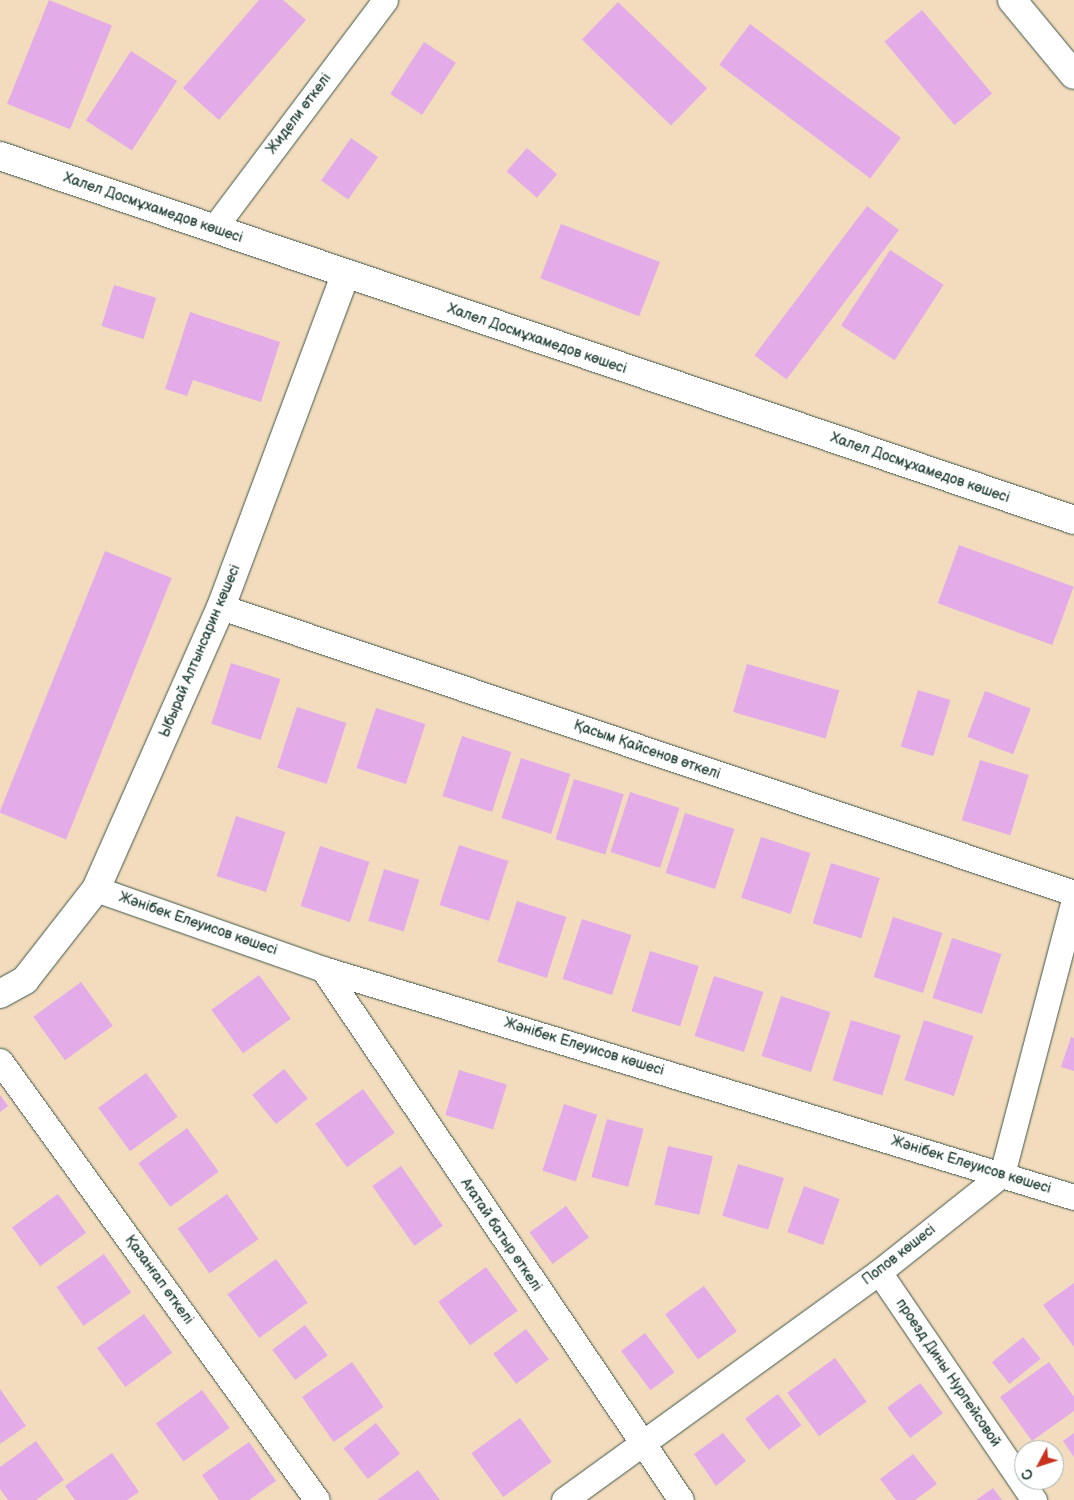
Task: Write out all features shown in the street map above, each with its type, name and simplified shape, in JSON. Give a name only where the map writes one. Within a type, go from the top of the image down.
[{"type":"street","name":"Жидели өткелі","points":[[214,228],[385,0]]},
{"type":"street","points":[[1012,0],[1074,75]]},
{"type":"street","name":"Халел Досмұхамедов көшесі","points":[[0,156],[214,228],[345,275],[1074,520]]},
{"type":"street","name":"Ыбырай Алтынсарин көшесі","points":[[0,994],[26,980],[96,889],[221,607],[345,275]]},
{"type":"street","name":"Қасым Қайсенов өткелі","points":[[221,607],[1074,893]]},
{"type":"street","name":"Жәнібек Елеуисов көшесі","points":[[96,889],[323,969],[1074,1197]]},
{"type":"street","points":[[1002,1174],[1074,900]]},
{"type":"street","name":"Ағатай батыр өткелі","points":[[323,969],[641,1444],[681,1500]]},
{"type":"street","name":"Қазанғап өткелі","points":[[0,1061],[317,1500]]},
{"type":"street","name":"Попов көшесі","points":[[564,1500],[879,1272],[1002,1174]]},
{"type":"street","name":"проезд Дины Нурпейсовой","points":[[879,1272],[1034,1500]]},
{"type":"building","points":[[49,0],[112,25],[70,129],[7,104]]},
{"type":"building","points":[[259,0],[283,0],[306,20],[219,120],[183,88]]},
{"type":"building","points":[[618,2],[707,88],[671,126],[582,39]]},
{"type":"building","points":[[922,10],[992,93],[955,125],[884,41]]},
{"type":"building","points":[[750,24],[901,138],[870,178],[719,65]]},
{"type":"building","points":[[424,42],[456,63],[422,115],[390,94]]},
{"type":"building","points":[[131,51],[177,81],[132,151],[86,121]]},
{"type":"building","points":[[351,138],[378,157],[348,200],[321,181]]},
{"type":"building","points":[[527,148],[557,174],[537,198],[507,171]]},
{"type":"building","points":[[867,206],[899,230],[786,379],[754,355]]},
{"type":"building","points":[[561,224],[660,262],[639,316],[540,278]]},
{"type":"building","points":[[890,250],[944,285],[895,360],[841,325]]},
{"type":"building","points":[[114,285],[156,298],[144,339],[101,326]]},
{"type":"building","points":[[190,312],[280,342],[261,402],[193,380],[187,396],[165,389]]},
{"type":"building","points":[[959,545],[1074,587],[1052,645],[938,603]]},
{"type":"building","points":[[105,551],[172,578],[66,839],[0,813],[0,811]]},
{"type":"building","points":[[231,663],[280,679],[261,740],[211,724]]},
{"type":"building","points":[[747,664],[839,690],[825,739],[733,712]]},
{"type":"building","points":[[918,690],[951,700],[933,756],[901,746]]},
{"type":"building","points":[[985,691],[1031,709],[1013,754],[967,737]]},
{"type":"building","points":[[297,707],[346,723],[327,784],[277,768]]},
{"type":"building","points":[[376,708],[425,724],[406,784],[357,768]]},
{"type":"building","points":[[462,736],[511,752],[492,812],[443,796]]},
{"type":"building","points":[[521,758],[570,774],[551,834],[502,818]]},
{"type":"building","points":[[980,760],[1029,775],[1010,835],[962,820]]},
{"type":"building","points":[[574,779],[624,794],[605,854],[556,839]]},
{"type":"building","points":[[630,792],[679,808],[660,868],[611,852]]},
{"type":"building","points":[[685,813],[734,829],[715,889],[666,873]]},
{"type":"building","points":[[236,816],[285,832],[266,892],[217,876]]},
{"type":"building","points":[[761,837],[810,853],[791,914],[741,898]]},
{"type":"building","points":[[459,845],[508,861],[489,921],[440,905]]},
{"type":"building","points":[[320,846],[369,862],[350,922],[301,906]]},
{"type":"building","points":[[831,863],[880,878],[861,938],[813,923]]},
{"type":"building","points":[[384,869],[419,880],[404,931],[368,921]]},
{"type":"building","points":[[517,901],[566,917],[547,978],[497,962]]},
{"type":"building","points":[[893,917],[942,933],[923,993],[874,977]]},
{"type":"building","points":[[582,919],[631,935],[612,995],[563,979]]},
{"type":"building","points":[[952,938],[1001,954],[982,1014],[933,998]]},
{"type":"building","points":[[650,951],[699,966],[680,1026],[632,1011]]},
{"type":"building","points":[[259,975],[291,1019],[243,1053],[211,1010]]},
{"type":"building","points":[[714,976],[763,992],[744,1052],[695,1036]]},
{"type":"building","points":[[81,982],[113,1026],[65,1060],[33,1017]]},
{"type":"building","points":[[781,996],[830,1012],[811,1072],[762,1056]]},
{"type":"building","points":[[851,1020],[901,1035],[882,1095],[833,1080]]},
{"type":"building","points":[[924,1020],[973,1036],[954,1096],[905,1080]]},
{"type":"building","points":[[1071,1037],[1074,1038],[1074,1071],[1061,1067]]},
{"type":"building","points":[[284,1069],[308,1099],[276,1124],[252,1095]]},
{"type":"building","points":[[459,1070],[507,1085],[493,1130],[445,1115]]},
{"type":"building","points":[[146,1073],[178,1117],[130,1151],[98,1108]]},
{"type":"building","points":[[363,1089],[395,1133],[347,1167],[315,1124]]},
{"type":"building","points":[[0,1095],[8,1106],[0,1112]]},
{"type":"building","points":[[564,1104],[597,1115],[576,1181],[542,1171]]},
{"type":"building","points":[[607,1119],[644,1129],[628,1187],[591,1177]]},
{"type":"building","points":[[187,1128],[219,1172],[170,1207],[138,1163]]},
{"type":"building","points":[[668,1146],[713,1156],[699,1215],[655,1204]]},
{"type":"building","points":[[738,1164],[784,1178],[768,1230],[722,1216]]},
{"type":"building","points":[[401,1166],[443,1226],[414,1246],[372,1186]]},
{"type":"building","points":[[804,1186],[840,1199],[823,1245],[787,1232]]},
{"type":"building","points":[[58,1194],[86,1233],[40,1266],[12,1228]]},
{"type":"building","points":[[227,1194],[259,1239],[209,1273],[178,1228]]},
{"type":"building","points":[[566,1206],[589,1238],[553,1264],[530,1232]]},
{"type":"building","points":[[104,1254],[131,1293],[83,1326],[56,1287]]},
{"type":"building","points":[[276,1259],[308,1303],[259,1338],[227,1294]]},
{"type":"building","points":[[486,1267],[518,1311],[470,1345],[438,1302]]},
{"type":"building","points":[[1074,1283],[1074,1347],[1043,1305]]},
{"type":"building","points":[[704,1286],[737,1331],[698,1360],[665,1314]]},
{"type":"building","points":[[144,1314],[172,1353],[125,1387],[97,1348]]},
{"type":"building","points":[[305,1325],[328,1355],[295,1380],[272,1350]]},
{"type":"building","points":[[526,1329],[549,1359],[516,1384],[493,1354]]},
{"type":"building","points":[[645,1333],[674,1372],[651,1390],[621,1351]]},
{"type":"building","points":[[1023,1337],[1041,1359],[1010,1384],[992,1362]]},
{"type":"building","points":[[835,1358],[867,1402],[819,1436],[787,1393]]},
{"type":"building","points":[[352,1362],[384,1407],[334,1442],[302,1397]]},
{"type":"building","points":[[1049,1362],[1074,1397],[1074,1411],[1031,1440],[1000,1397]]},
{"type":"building","points":[[920,1383],[943,1413],[910,1438],[887,1408]]},
{"type":"building","points":[[0,1389],[26,1426],[0,1444]]},
{"type":"building","points":[[202,1390],[230,1428],[184,1462],[156,1424]]},
{"type":"building","points":[[778,1394],[801,1425],[769,1450],[745,1419]]},
{"type":"building","points":[[520,1418],[552,1462],[503,1497],[471,1453]]},
{"type":"building","points":[[376,1423],[400,1454],[368,1479],[344,1448]]},
{"type":"building","points":[[723,1433],[746,1461],[716,1486],[694,1454]]},
{"type":"building","points":[[1074,1433],[1074,1457],[1064,1442],[1064,1440]]},
{"type":"building","points":[[36,1441],[64,1480],[36,1500],[8,1500],[0,1489],[0,1467]]},
{"type":"building","points":[[249,1442],[276,1481],[249,1500],[219,1500],[202,1475]]},
{"type":"building","points":[[112,1453],[139,1492],[127,1500],[75,1500],[65,1486]]},
{"type":"building","points":[[913,1454],[937,1484],[915,1500],[896,1500],[880,1479]]},
{"type":"building","points":[[418,1470],[440,1500],[377,1500]]},
{"type":"building","points":[[993,1488],[1002,1500],[976,1500]]}]
